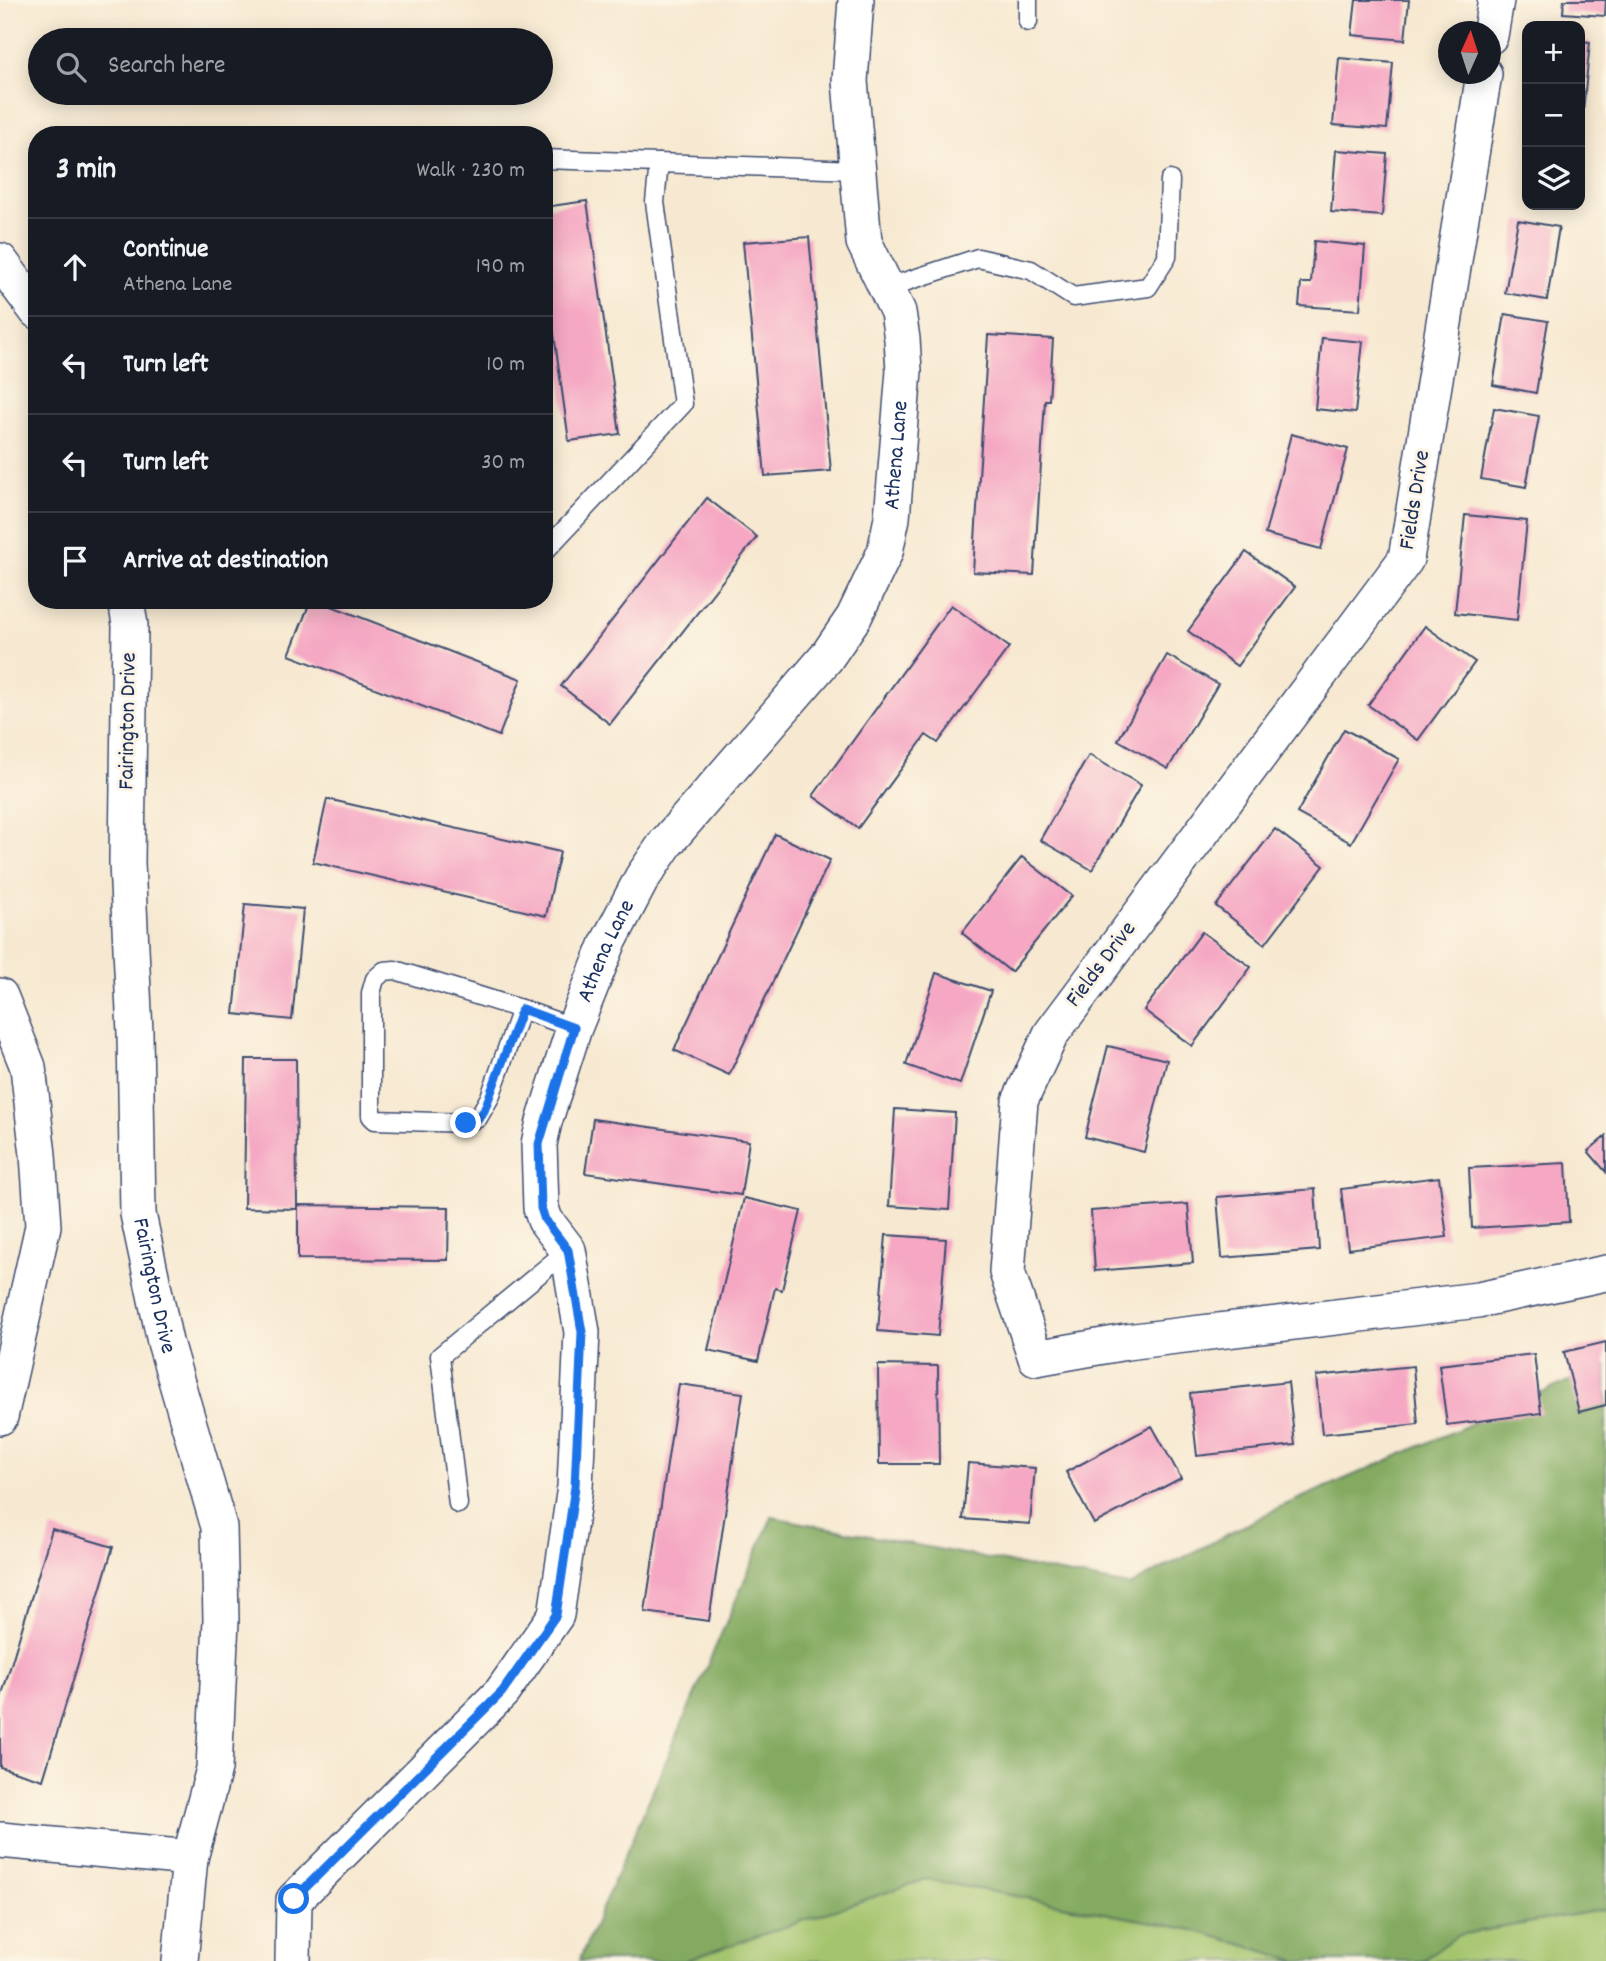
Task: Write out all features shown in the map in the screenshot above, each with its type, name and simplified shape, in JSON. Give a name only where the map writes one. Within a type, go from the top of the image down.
[{"type":"street","name":"Athena Lane","points":[[293,1961],[294,1899],[502,1692],[556,1615],[575,1487],[582,1332],[568,1250],[545,1220],[541,1208],[539,1144],[574,1028],[608,943],[642,878],[666,844],[826,658],[854,617],[886,552],[892,518],[904,371],[898,312],[864,243],[850,81],[856,0]]},
{"type":"street","points":[[1492,21],[1496,0]]},
{"type":"street","name":"Fields Drive","points":[[1482,84],[1406,559],[1051,1034],[1020,1101],[1007,1272],[1036,1357],[1126,1342],[1478,1300],[1606,1273]]},
{"type":"street","points":[[0,261],[28,299]]},
{"type":"street","name":"Fairington Drive","points":[[127,609],[130,652],[127,863],[135,1033],[138,1214],[165,1342],[219,1527],[221,1620],[214,1769],[190,1858],[180,1961]]},
{"type":"street","points":[[0,996],[28,1067],[43,1226],[12,1315],[0,1417]]},
{"type":"street","points":[[0,1840],[190,1858]]},
{"type":"lane","points":[[1028,0],[1028,22]]},
{"type":"lane","points":[[553,159],[858,170]]},
{"type":"lane","points":[[553,542],[683,404],[654,202],[659,163]]},
{"type":"lane","points":[[886,288],[978,258],[1031,270],[1073,297],[1148,287],[1167,257],[1170,180]]},
{"type":"lane","points":[[522,1009],[490,1097],[478,1118],[466,1123],[375,1119],[371,1116],[371,993],[375,979],[384,971],[395,970],[522,1009],[574,1028]]},
{"type":"lane","points":[[458,1504],[440,1356],[568,1250]]},
{"type":"green space","points":[[1606,1365],[1606,1909],[1458,1935],[1422,1961],[1297,1961],[1194,1930],[926,1879],[684,1961],[579,1961],[772,1517],[1129,1586],[1278,1508]]},
{"type":"green space","points":[[926,1879],[1194,1930],[1297,1961],[684,1961]]},
{"type":"green space","points":[[1606,1909],[1606,1961],[1422,1961],[1458,1935]]},
{"type":"building","points":[[1356,0],[1409,0],[1405,40],[1352,35]]},
{"type":"building","points":[[1564,0],[1606,0],[1605,16],[1563,13]]},
{"type":"building","points":[[1585,42],[1590,42],[1585,92]]},
{"type":"building","points":[[1339,58],[1393,63],[1387,129],[1333,125]]},
{"type":"building","points":[[1336,150],[1387,154],[1382,216],[1331,212]]},
{"type":"building","points":[[587,201],[620,434],[569,441],[553,327],[553,206]]},
{"type":"building","points":[[1518,220],[1559,227],[1547,300],[1505,293]]},
{"type":"building","points":[[809,237],[831,471],[765,476],[743,242]]},
{"type":"building","points":[[1314,241],[1365,246],[1360,310],[1299,306],[1301,283],[1311,283]]},
{"type":"building","points":[[1505,314],[1548,321],[1536,393],[1493,385]]},
{"type":"building","points":[[988,335],[1053,339],[1049,400],[1045,400],[1034,575],[973,572]]},
{"type":"building","points":[[1322,338],[1363,342],[1355,413],[1315,409]]},
{"type":"building","points":[[1494,408],[1539,416],[1526,487],[1481,479]]},
{"type":"building","points":[[1291,434],[1348,449],[1321,549],[1265,534]]},
{"type":"building","points":[[707,498],[757,537],[610,724],[561,686]]},
{"type":"building","points":[[1465,515],[1527,521],[1517,620],[1455,613]]},
{"type":"building","points":[[1246,552],[1295,587],[1237,666],[1188,631]]},
{"type":"building","points":[[951,605],[1009,647],[938,743],[926,735],[858,828],[813,796]]},
{"type":"building","points":[[307,609],[339,609],[521,679],[499,736],[289,655]]},
{"type":"building","points":[[1425,626],[1475,662],[1418,740],[1368,705]]},
{"type":"building","points":[[1167,655],[1218,684],[1168,769],[1118,740]]},
{"type":"building","points":[[1344,729],[1399,759],[1351,843],[1297,813]]},
{"type":"building","points":[[1089,755],[1141,785],[1092,870],[1040,840]]},
{"type":"building","points":[[327,799],[560,852],[546,916],[313,862]]},
{"type":"building","points":[[1275,829],[1324,866],[1265,944],[1216,906]]},
{"type":"building","points":[[775,834],[830,860],[729,1075],[674,1050]]},
{"type":"building","points":[[1022,857],[1072,896],[1011,972],[962,933]]},
{"type":"building","points":[[245,904],[303,909],[292,1020],[234,1014]]},
{"type":"building","points":[[1202,932],[1251,967],[1192,1046],[1144,1010]]},
{"type":"building","points":[[936,973],[991,991],[960,1084],[906,1065]]},
{"type":"building","points":[[1108,1046],[1167,1060],[1144,1152],[1085,1137]]},
{"type":"building","points":[[246,1059],[296,1059],[297,1209],[244,1208]]},
{"type":"building","points":[[895,1109],[955,1113],[949,1210],[889,1206]]},
{"type":"building","points":[[593,1119],[749,1141],[741,1195],[585,1173]]},
{"type":"building","points":[[1606,1136],[1606,1172],[1588,1151]]},
{"type":"building","points":[[1566,1163],[1569,1222],[1472,1228],[1469,1168]]},
{"type":"building","points":[[1439,1177],[1447,1237],[1348,1249],[1341,1189]]},
{"type":"building","points":[[1315,1189],[1319,1250],[1222,1258],[1217,1197]]},
{"type":"building","points":[[744,1198],[801,1211],[782,1290],[775,1288],[758,1361],[708,1350]]},
{"type":"building","points":[[1188,1204],[1193,1263],[1095,1271],[1091,1211]]},
{"type":"building","points":[[298,1205],[449,1207],[448,1260],[298,1259]]},
{"type":"building","points":[[886,1235],[946,1239],[938,1336],[878,1331]]},
{"type":"building","points":[[1606,1342],[1606,1405],[1579,1412],[1564,1352]]},
{"type":"building","points":[[1534,1354],[1541,1413],[1447,1425],[1439,1365]]},
{"type":"building","points":[[878,1365],[938,1366],[939,1464],[879,1464]]},
{"type":"building","points":[[1413,1366],[1418,1424],[1322,1434],[1316,1376]]},
{"type":"building","points":[[1288,1382],[1295,1445],[1197,1456],[1190,1393]]},
{"type":"building","points":[[679,1384],[743,1393],[709,1621],[645,1612]]},
{"type":"building","points":[[1152,1426],[1181,1478],[1094,1524],[1066,1472]]},
{"type":"building","points":[[968,1463],[1035,1468],[1030,1524],[963,1519]]},
{"type":"building","points":[[52,1529],[113,1547],[43,1780],[0,1767],[0,1701]]},
{"type":"route","points":[[294,1899],[502,1692],[556,1615],[575,1487],[582,1332],[568,1250],[545,1220],[541,1208],[539,1144],[574,1028],[522,1009],[484,1111],[478,1118],[466,1123]]}]
